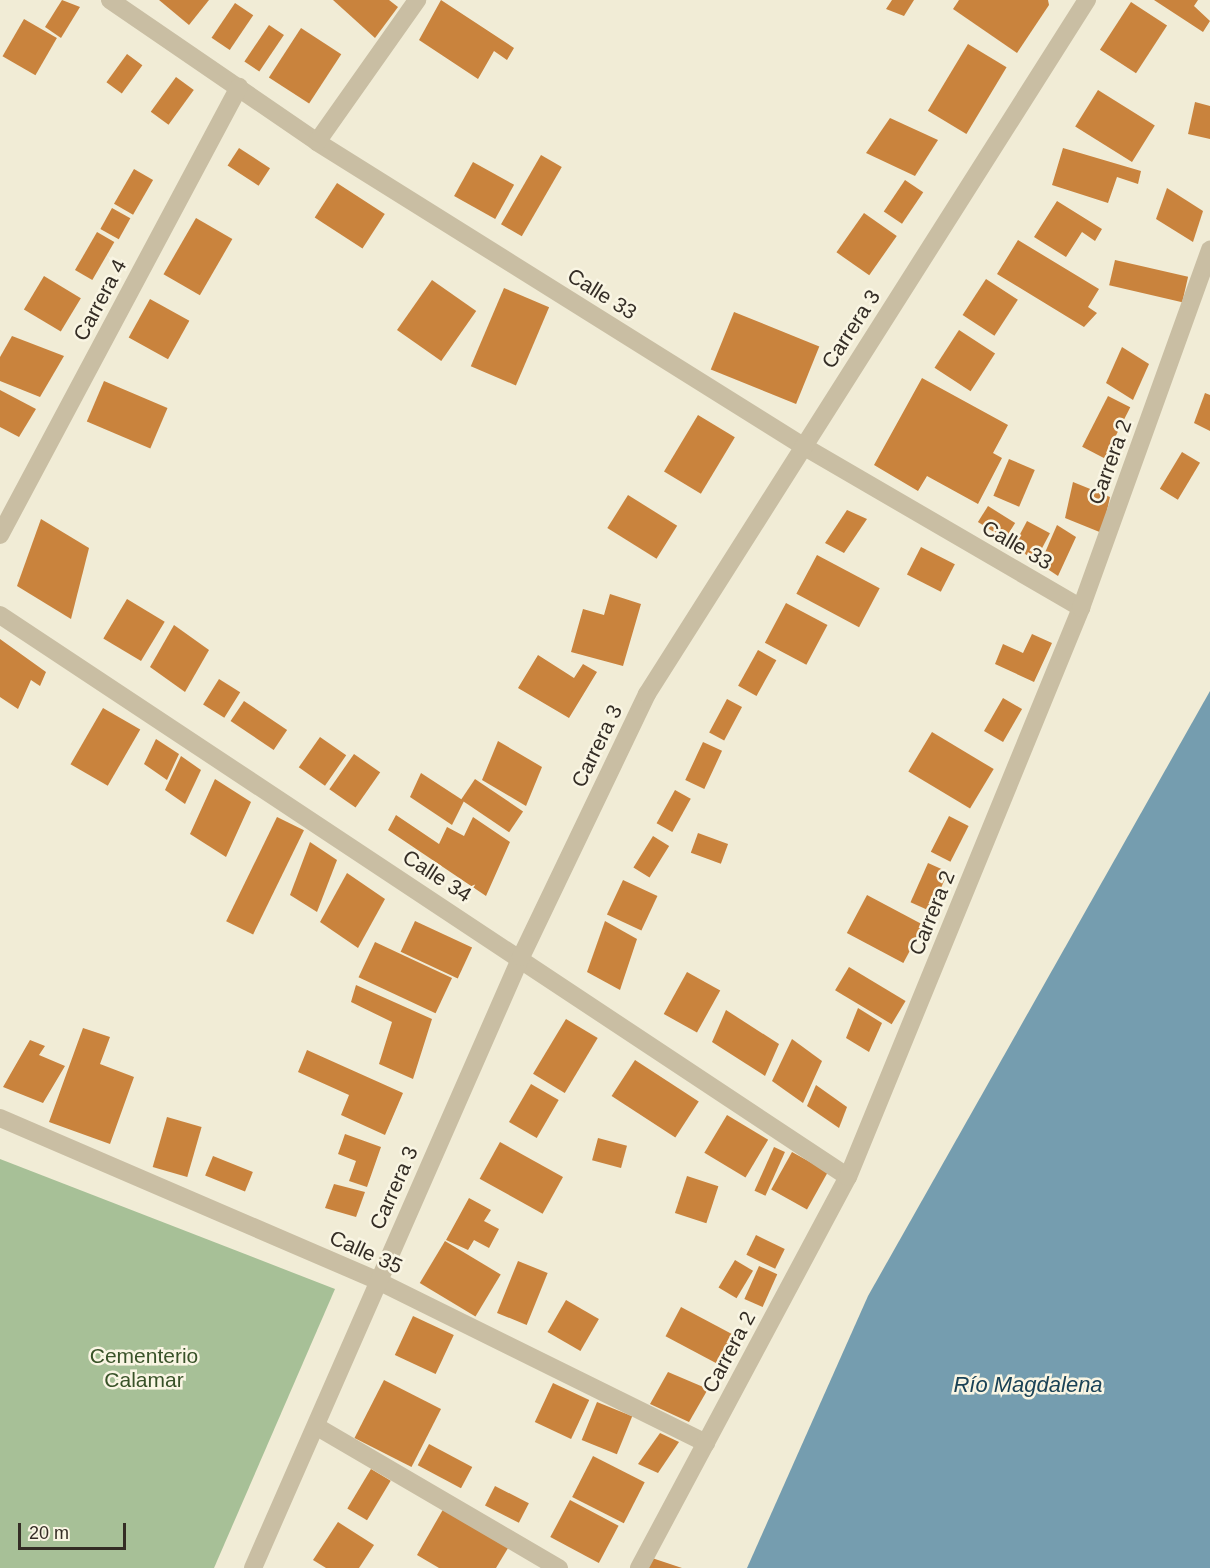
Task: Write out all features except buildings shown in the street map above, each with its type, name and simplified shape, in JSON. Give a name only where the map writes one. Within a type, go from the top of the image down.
[{"type":"street","name":"Calle 33","points":[[110,0],[317,142],[802,446],[1082,608]]},
{"type":"street","points":[[317,142],[417,0]]},
{"type":"street","name":"Carrera 3","points":[[253,1568],[319,1428],[378,1281],[521,957],[647,694],[802,446],[1087,0]]},
{"type":"street","name":"Carrera 4","points":[[0,535],[239,87]]},
{"type":"street","name":"Carrera 2","points":[[639,1568],[848,1177],[1082,608],[1210,250]]},
{"type":"street","name":"Calle 34","points":[[0,615],[521,957],[848,1177]]},
{"type":"street","name":"Calle 35","points":[[0,1118],[378,1281],[706,1443]]},
{"type":"street","points":[[319,1428],[559,1568]]},
{"type":"green space","name":"Cementerio Calamar","points":[[0,1159],[335,1289],[214,1568],[0,1568]]},
{"type":"water","name":"Río Magdalena","points":[[1210,691],[1210,1568],[747,1568],[868,1296]]}]
